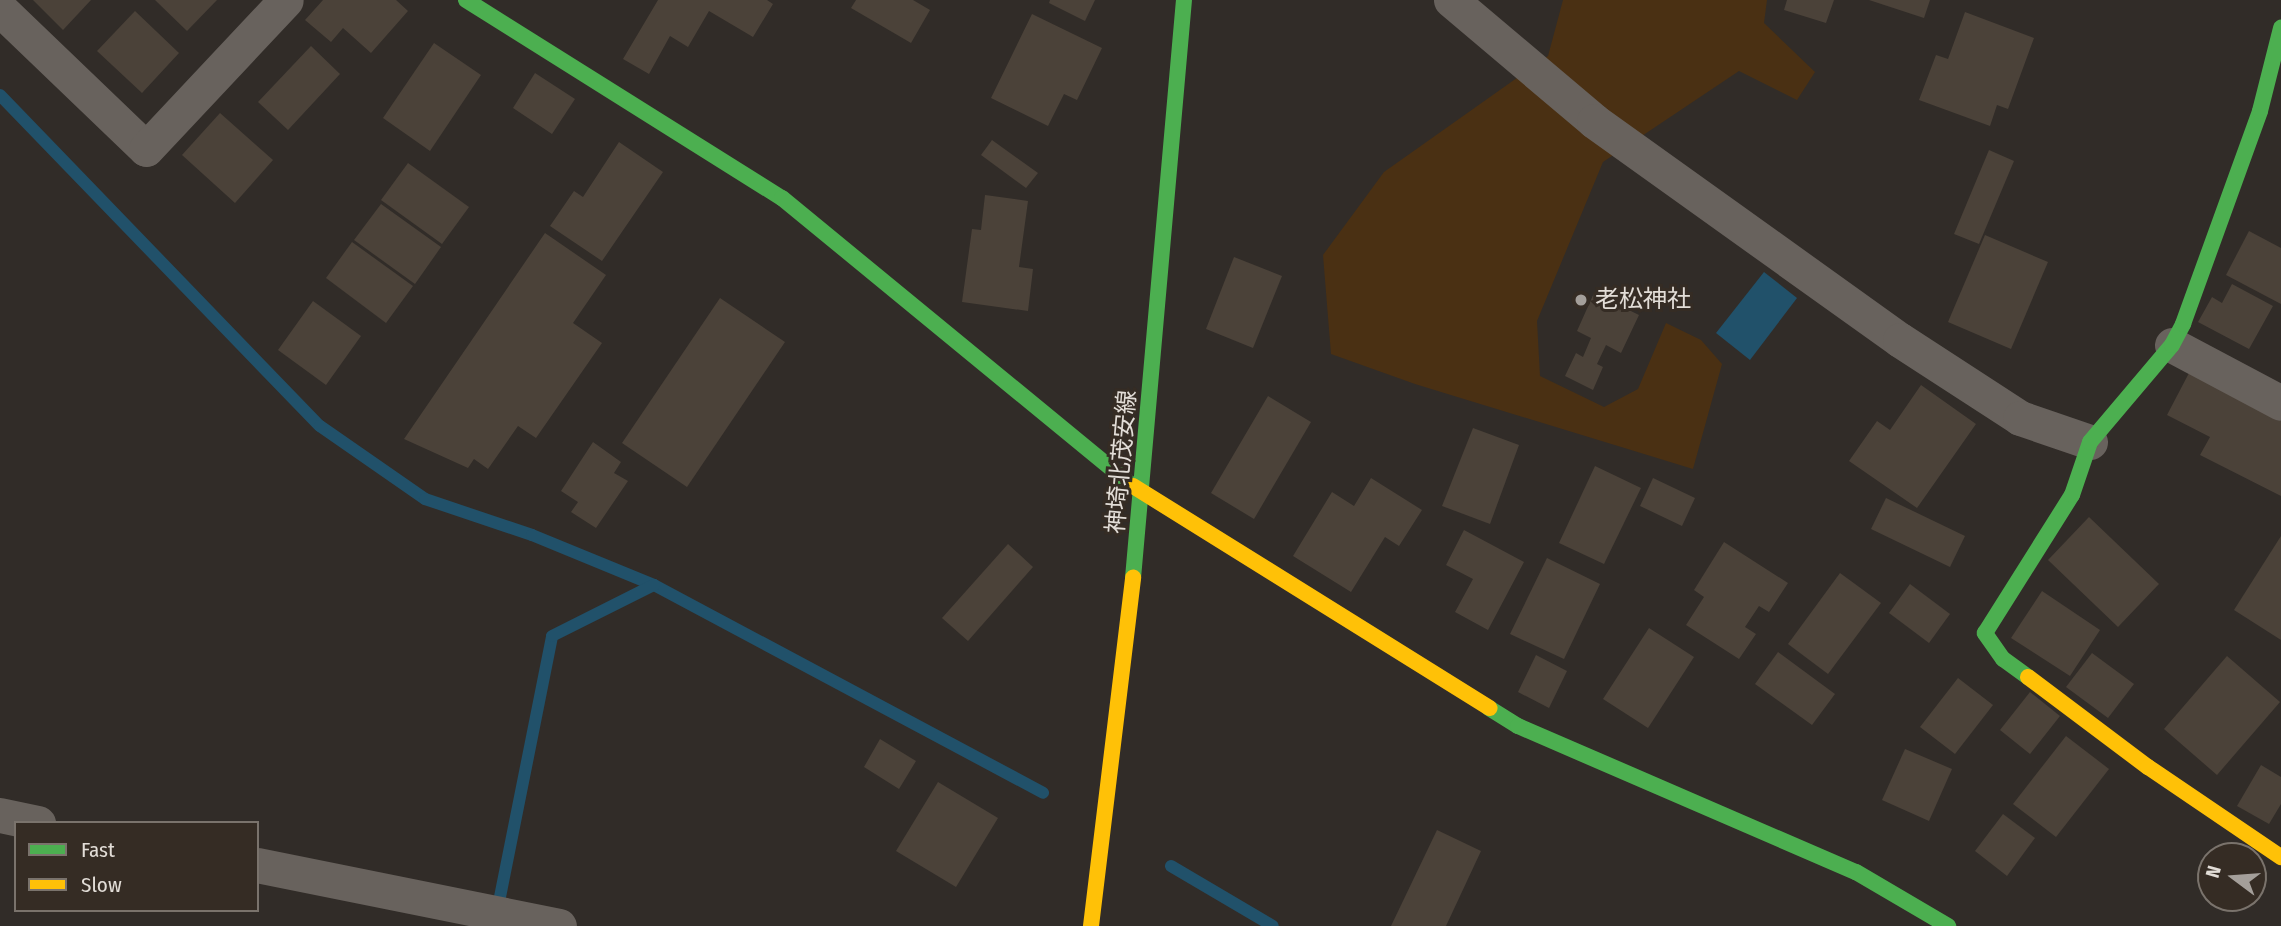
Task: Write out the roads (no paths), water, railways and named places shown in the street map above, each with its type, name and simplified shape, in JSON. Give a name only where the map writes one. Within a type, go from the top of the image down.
[{"type":"street","points":[[0,9],[146,149],[286,0]]},
{"type":"street","points":[[466,0],[782,198],[1143,494],[1518,726],[1856,872],[1948,926]]},
{"type":"street","name":"神埼北茂安線","points":[[1091,926],[1143,494],[1184,0]]},
{"type":"street","points":[[1451,0],[1594,121],[1900,340],[2021,418],[2090,442]]},
{"type":"street","points":[[2281,28],[2260,111],[2172,345],[2090,442],[2073,495],[1985,633],[2003,659],[2148,767],[2281,857]]},
{"type":"street","points":[[2172,345],[2281,403]]},
{"type":"street","points":[[0,815],[28,821]]},
{"type":"street","points":[[259,865],[559,926]]},
{"type":"water","points":[[1764,272],[1797,298],[1750,360],[1716,333]]},
{"type":"waterway","points":[[0,95],[320,426],[425,499],[532,535],[654,585],[1043,793]]},
{"type":"waterway","points":[[497,912],[552,636],[654,585]]},
{"type":"waterway","points":[[1171,866],[1273,926]]},
{"type":"place","name":"老松神社","points":[[1581,300]]}]
